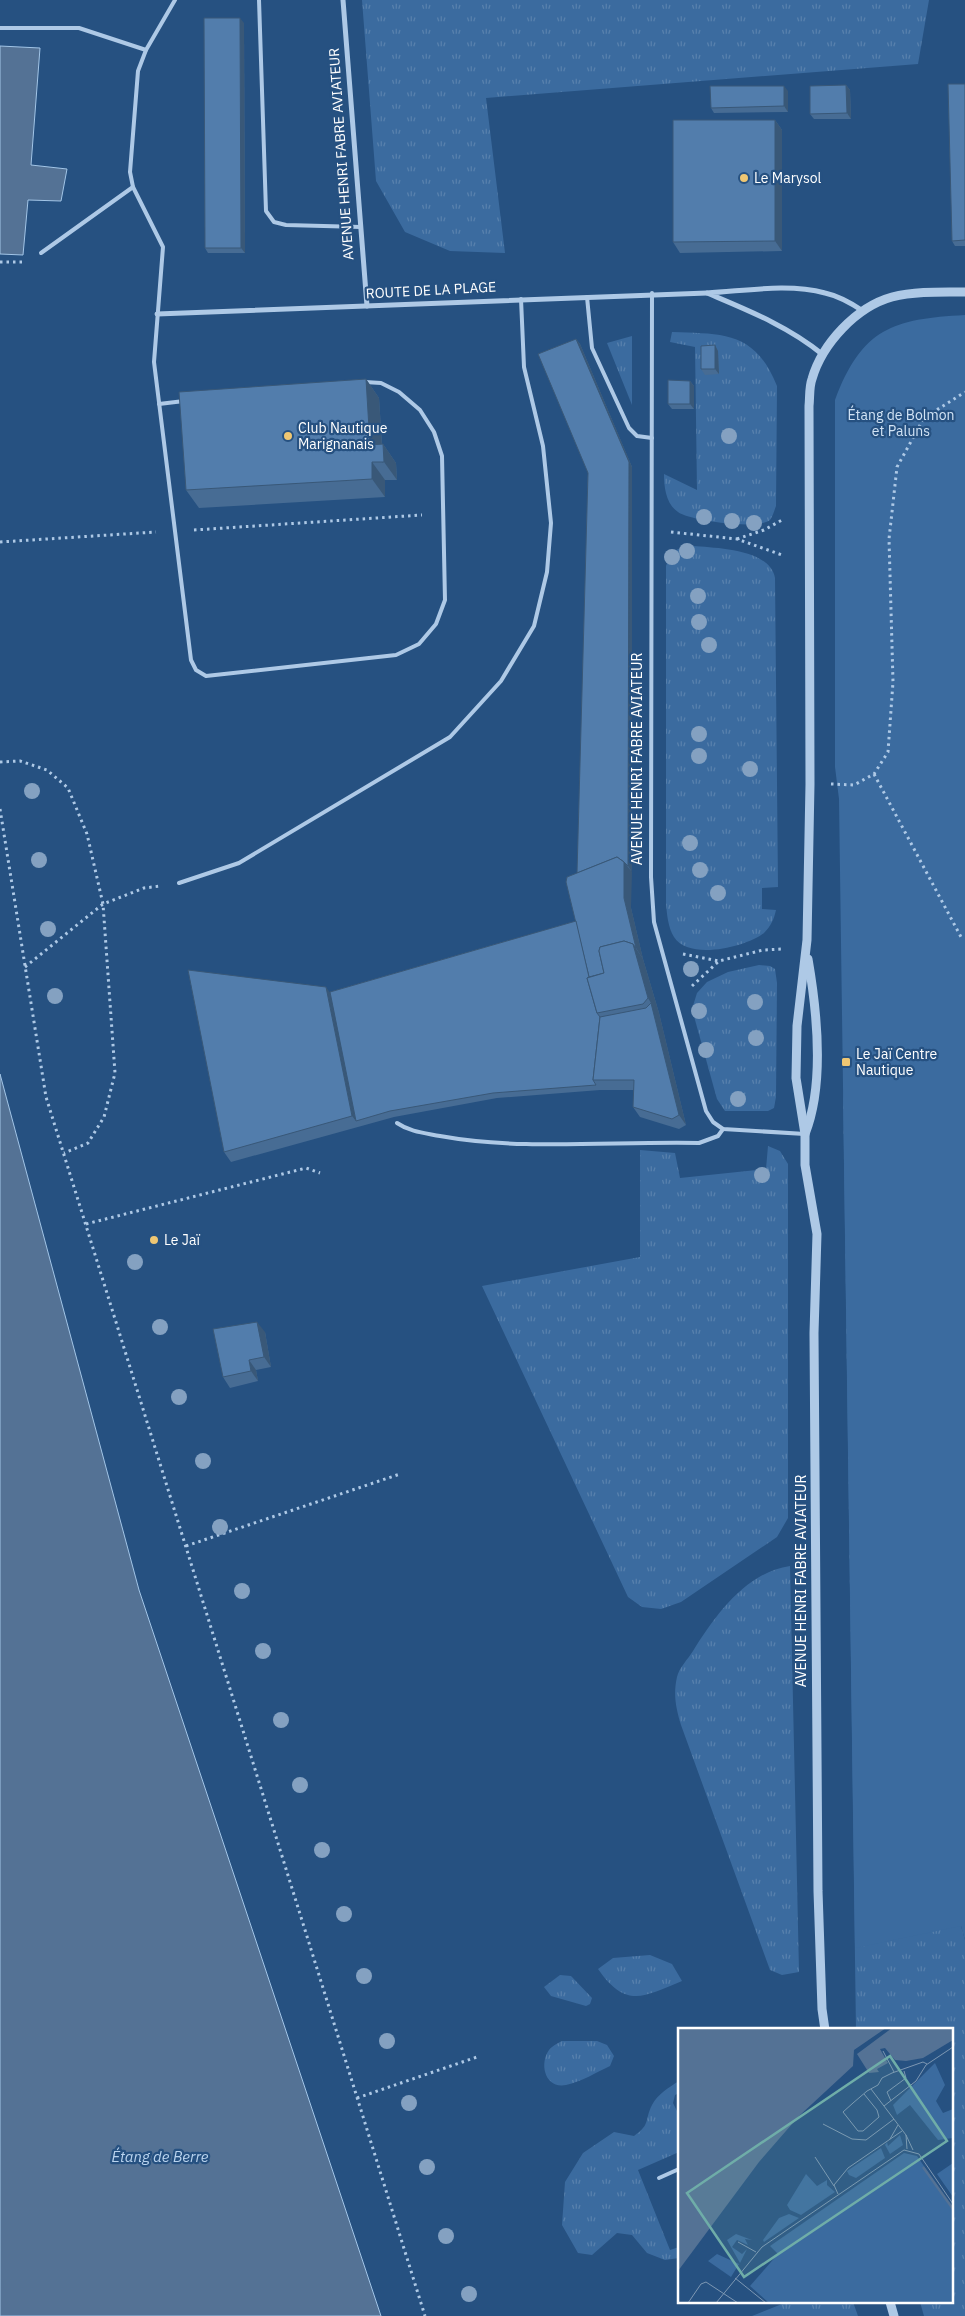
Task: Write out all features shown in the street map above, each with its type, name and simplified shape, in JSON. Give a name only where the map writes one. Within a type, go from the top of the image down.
[{"type":"street","name":"AVENUE HENRI FABRE AVIATEUR","points":[[343,0],[367,306]]},
{"type":"street","name":"ROUTE DE LA PLAGE","points":[[157,314],[652,293],[706,293],[792,289],[825,292],[845,300],[864,311]]},
{"type":"street","points":[[864,311],[891,297],[923,293],[965,292]]},
{"type":"street","name":"ROUTE DE LA PLAGE","points":[[706,293],[773,322],[802,338],[822,354]]},
{"type":"street","name":"AVENUE HENRI FABRE AVIATEUR","points":[[825,2028],[817,1862],[814,1333],[817,1234],[805,1165],[805,1134],[796,1078],[797,1026],[806,949],[810,784],[809,406],[811,380],[822,354],[839,330],[864,311]]},
{"type":"street","name":"AVENUE HENRI FABRE AVIATEUR","points":[[805,1134],[812,1116],[815,1098],[817,1023],[806,949]]},
{"type":"lane","points":[[175,0],[146,50],[138,72],[130,172],[133,187],[162,247],[154,362],[191,660],[196,670],[206,676],[396,655],[418,644],[436,624],[445,600],[442,456],[434,432],[420,410],[399,392],[381,383],[358,381]]},
{"type":"lane","points":[[259,0],[266,212],[274,222],[286,225],[361,228]]},
{"type":"lane","points":[[0,28],[79,28],[146,50]]},
{"type":"lane","points":[[41,253],[133,187]]},
{"type":"lane","name":"AVENUE HENRI FABRE AVIATEUR","points":[[652,293],[650,530],[651,877],[654,922],[706,1111],[713,1122],[723,1129]]},
{"type":"lane","points":[[587,297],[592,348],[629,428],[637,436],[652,438]]},
{"type":"lane","points":[[179,883],[239,862],[450,737],[501,681],[534,626],[547,572],[551,522],[543,446],[524,367],[521,300]]},
{"type":"lane","points":[[159,404],[188,401]]},
{"type":"lane","points":[[397,1123],[407,1129],[449,1137],[513,1144],[699,1143],[718,1136],[723,1129],[805,1134]]},
{"type":"lane","points":[[659,2178],[678,2169]]},
{"type":"path","points":[[810,784],[854,784],[874,774],[888,752],[893,682],[889,539],[897,467],[924,418],[965,392]]},
{"type":"path","points":[[0,542],[443,514]]},
{"type":"path","points":[[737,539],[764,530],[782,520]]},
{"type":"path","points":[[650,530],[737,539],[782,555]]},
{"type":"path","points":[[0,762],[20,761],[47,770],[68,788],[88,834],[103,904],[115,1073],[104,1117],[88,1143],[64,1154]]},
{"type":"path","points":[[874,774],[961,937]]},
{"type":"path","points":[[0,809],[46,1097],[425,2316]]},
{"type":"path","points":[[25,966],[103,904],[144,888],[179,883]]},
{"type":"path","points":[[662,950],[719,961],[763,950],[783,949]]},
{"type":"path","points":[[676,1002],[719,961]]},
{"type":"path","points":[[86,1224],[306,1168],[320,1173]]},
{"type":"path","points":[[186,1546],[400,1474]]},
{"type":"path","points":[[357,2098],[477,2057]]},
{"type":"green space","points":[[362,0],[929,0],[918,64],[486,98],[505,253],[450,251],[405,232],[376,181]]},
{"type":"green space","name":"Étang de Bolmon et Paluns","points":[[965,315],[965,1940],[961,1926],[855,1948],[839,799],[835,767],[835,400],[845,376],[857,357],[869,343],[883,332],[918,320]]},
{"type":"green space","points":[[672,332],[722,335],[735,339],[748,345],[768,368],[777,386],[776,506],[770,520],[753,524],[709,521],[678,512],[668,500],[664,474],[697,490],[695,347],[670,342]]},
{"type":"green space","points":[[632,336],[632,405],[607,343]]},
{"type":"green space","points":[[693,546],[728,549],[753,556],[771,568],[775,578],[778,887],[762,888],[762,909],[776,910],[769,928],[756,938],[732,947],[704,950],[681,944],[674,937],[669,925],[666,903],[666,566],[670,556],[675,551]]},
{"type":"green space","points":[[759,965],[770,966],[775,969],[777,983],[776,1097],[774,1108],[768,1111],[725,1111],[717,1099],[692,1009],[697,993],[707,982],[728,972]]},
{"type":"green space","points":[[843,1092],[965,1925],[961,1926],[965,1940],[965,2316],[924,2316],[921,2304],[952,2304],[952,2028],[856,2028]]},
{"type":"green space","points":[[768,1146],[780,1151],[788,1164],[788,1518],[777,1537],[681,1602],[661,1609],[642,1607],[628,1597],[482,1286],[640,1257],[640,1150],[675,1153],[680,1178],[766,1169]]},
{"type":"green space","points":[[790,1566],[799,1972],[782,1975],[770,1970],[681,1725],[676,1707],[675,1690],[677,1677],[682,1667],[711,1624],[733,1598],[759,1577],[774,1570]]},
{"type":"green space","points":[[650,1955],[672,1964],[682,1981],[646,1995],[627,1995],[617,1990],[608,1982],[598,1969],[613,1958]]},
{"type":"green space","points":[[560,1975],[571,1976],[592,1998],[590,2004],[586,2006],[551,1996],[544,1987]]},
{"type":"green space","points":[[562,2041],[597,2041],[607,2045],[614,2056],[610,2066],[572,2084],[559,2085],[553,2083],[546,2074],[544,2062],[549,2050]]},
{"type":"green space","points":[[678,2082],[678,2094],[675,2095],[673,2103],[678,2113],[678,2152],[638,2170],[670,2250],[678,2247],[678,2258],[665,2260],[647,2253],[632,2235],[617,2233],[592,2255],[578,2253],[562,2225],[565,2182],[583,2153],[614,2132],[634,2136],[639,2132],[645,2125],[654,2101]]},
{"type":"green space","points":[[782,2304],[854,2304],[858,2316],[752,2316]]},
{"type":"water","points":[[0,46],[40,48],[31,165],[67,169],[61,201],[28,200],[23,255],[0,254]]},
{"type":"water","name":"Étang de Berre","points":[[0,1074],[139,1590],[381,2316],[0,2316]]},
{"type":"building","points":[[204,18],[240,18],[241,248],[205,248]]},
{"type":"building","points":[[948,84],[965,84],[965,240],[952,241]]},
{"type":"building","points":[[846,85],[847,113],[810,114],[810,86]]},
{"type":"building","points":[[710,86],[784,86],[784,106],[711,108]]},
{"type":"building","points":[[673,120],[775,120],[775,241],[673,242]]},
{"type":"building","points":[[576,339],[629,462],[628,866],[617,857],[577,873],[588,473],[538,354]]},
{"type":"building","points":[[715,345],[715,369],[701,369],[701,346]]},
{"type":"building","name":"Club Nautique Marignanais","points":[[366,379],[370,445],[383,444],[384,462],[372,462],[372,479],[186,490],[179,392]]},
{"type":"building","points":[[668,380],[690,381],[690,404],[668,404]]},
{"type":"building","points":[[617,857],[624,862],[624,898],[636,948],[633,944],[624,941],[600,947],[599,951],[604,973],[589,977],[566,882],[567,877]]},
{"type":"building","points":[[576,921],[589,977],[587,978],[597,1013],[600,1017],[593,1080],[596,1085],[493,1093],[390,1111],[356,1121],[330,992]]},
{"type":"building","points":[[624,941],[633,944],[648,998],[643,1004],[597,1013],[587,978],[604,973],[599,951],[600,947]]},
{"type":"building","points":[[188,970],[326,987],[352,1116],[224,1152]]},
{"type":"building","points":[[651,1003],[679,1115],[672,1119],[633,1107],[634,1080],[593,1080],[600,1017],[646,1008]]},
{"type":"building","points":[[257,1322],[264,1357],[249,1360],[251,1371],[223,1377],[213,1329]]},
{"type":"place","name":"Le Marysol","points":[[744,178]]},
{"type":"place","name":"Club Nautique Marignanais","points":[[288,436]]},
{"type":"place","name":"Le Jaï Centre Nautique","points":[[846,1062]]},
{"type":"place","name":"Le Jaï","points":[[154,1240]]}]
